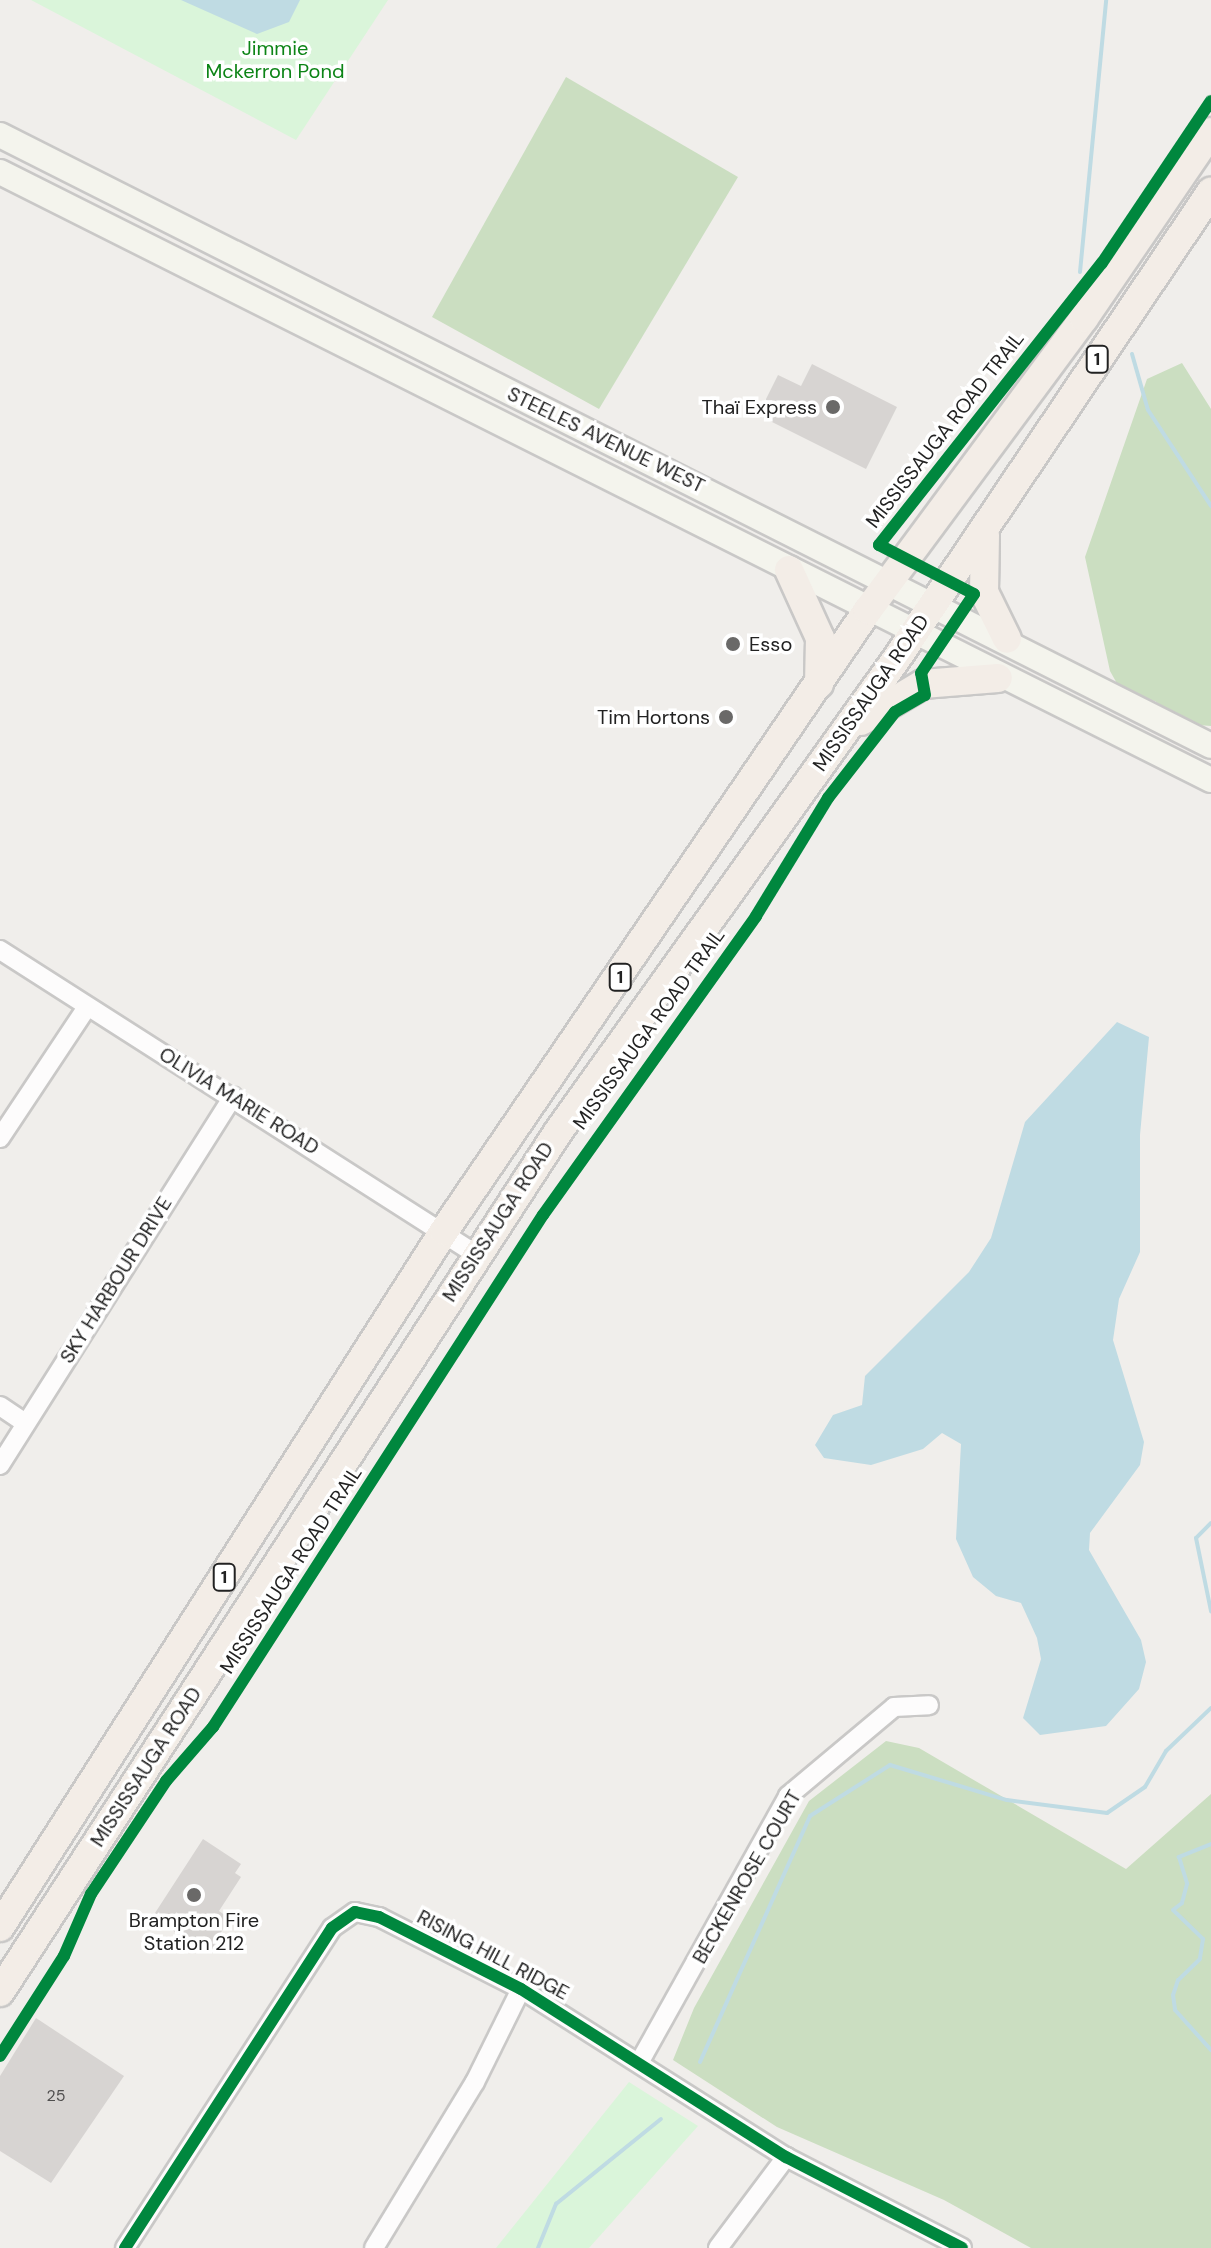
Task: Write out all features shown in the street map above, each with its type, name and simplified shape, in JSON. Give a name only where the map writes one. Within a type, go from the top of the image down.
[{"type":"main road","name":"MISSISSAUGA ROAD","points":[[0,1927],[444,1231],[868,610],[1084,318],[1211,132]]},
{"type":"main road","name":"STEELES AVENUE WEST","points":[[0,135],[393,337],[891,580],[1211,746]]},
{"type":"main road","name":"STEELES AVENUE WEST","points":[[0,172],[998,678],[1211,780]]},
{"type":"main road","name":"MISSISSAUGA ROAD","points":[[0,1992],[477,1255],[648,1000],[833,750],[1211,192]]},
{"type":"main road","points":[[986,528],[984,592],[1007,639]]},
{"type":"main road","points":[[789,570],[820,638],[819,685]]},
{"type":"main road","points":[[833,750],[901,693],[944,679],[998,678]]},
{"type":"street","name":"OLIVIA MARIE ROAD","points":[[0,950],[233,1096],[477,1255]]},
{"type":"street","points":[[0,1138],[87,1007]]},
{"type":"street","name":"SKY HARBOUR DRIVE","points":[[0,1465],[233,1096]]},
{"type":"street","points":[[0,1406],[25,1423]]},
{"type":"street","name":"BECKENROSE COURT","points":[[639,2063],[788,1796],[894,1707],[929,1705]]},
{"type":"street","name":"RISING HILL RIDGE","points":[[125,2248],[346,1915],[379,1917],[521,1989],[786,2157],[962,2248]]},
{"type":"street","points":[[374,2248],[475,2082],[521,1989]]},
{"type":"street","points":[[718,2248],[786,2157]]},
{"type":"green space","name":"Jimmie Mckerron Pond","points":[[31,0],[388,0],[296,140]]},
{"type":"green space","points":[[566,77],[738,177],[599,409],[432,317]]},
{"type":"green space","points":[[1182,363],[1211,409],[1211,726],[1185,724],[1155,701],[1124,696],[1110,671],[1085,557],[1147,379]]},
{"type":"green space","points":[[886,1741],[919,1748],[1126,1869],[1211,1794],[1211,2248],[1031,2248],[944,2200],[777,2127],[673,2060],[694,2008],[809,1801]]},
{"type":"green space","points":[[629,2082],[698,2126],[589,2248],[496,2248]]},
{"type":"water","points":[[181,0],[300,0],[289,22],[257,34]]},
{"type":"water","points":[[1117,1022],[1149,1037],[1140,1135],[1140,1252],[1119,1299],[1113,1340],[1144,1442],[1140,1465],[1090,1533],[1089,1550],[1141,1640],[1146,1662],[1139,1689],[1106,1726],[1040,1735],[1023,1718],[1041,1659],[1037,1638],[1021,1603],[996,1596],[973,1577],[956,1539],[961,1444],[942,1433],[923,1449],[871,1465],[824,1458],[815,1445],[833,1415],[862,1405],[865,1376],[969,1272],[991,1238],[1025,1122]]},
{"type":"building","points":[[812,364],[897,407],[866,469],[758,415],[778,375],[801,386]]},
{"type":"building","name":"Brampton Fire Station 212","points":[[203,1839],[241,1864],[235,1873],[241,1877],[219,1911],[229,1918],[211,1951],[188,1936],[184,1941],[155,1913]]},
{"type":"building","points":[[36,2018],[124,2076],[51,2183],[0,2151],[0,2076]]},
{"type":"waterway","points":[[1080,272],[1106,0]]},
{"type":"waterway","points":[[1132,354],[1148,410],[1211,506]]},
{"type":"waterway","points":[[1211,1523],[1196,1538],[1211,1611]]},
{"type":"waterway","points":[[700,2062],[810,1816],[890,1765],[1007,1800],[1107,1813],[1145,1787],[1166,1751],[1211,1708]]},
{"type":"waterway","points":[[1211,1844],[1179,1857],[1187,1884],[1182,1903],[1173,1910],[1203,1939],[1200,1959],[1178,1980],[1173,1995],[1175,2010],[1211,2050]]},
{"type":"waterway","points":[[538,2248],[556,2204],[661,2119]]},
{"type":"cycle path","name":"MISSISSAUGA ROAD TRAIL","points":[[0,2056],[64,1956],[91,1894],[166,1781],[213,1727],[543,1215],[756,916],[828,798],[895,712],[925,695],[921,673],[974,594],[879,545],[1102,263],[1211,101]]},
{"type":"cycle path","points":[[125,2248],[332,1928],[355,1912],[379,1917],[521,1989],[786,2157],[962,2248]]},
{"type":"place","name":"Thaï Express","points":[[833,407]]},
{"type":"place","name":"Esso","points":[[733,644]]},
{"type":"place","name":"Tim Hortons","points":[[726,717]]},
{"type":"place","name":"Brampton Fire Station 212","points":[[194,1895]]}]
